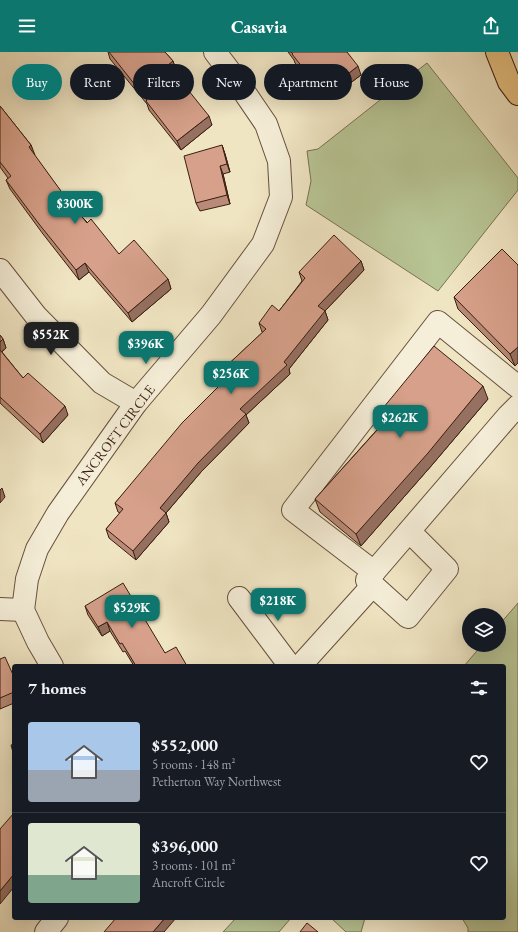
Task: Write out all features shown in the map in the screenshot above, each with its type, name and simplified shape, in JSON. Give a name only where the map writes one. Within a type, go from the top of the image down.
[{"type":"main road","points":[[499,52],[518,64]]},
{"type":"main road","points":[[499,52],[509,82],[518,94]]},
{"type":"street","name":"ANCROFT CIRCLE","points":[[51,664],[38,642],[24,610],[27,579],[37,549],[58,513],[136,403],[211,315],[263,244],[281,197],[279,161],[266,124],[215,52]]},
{"type":"street","points":[[0,270],[36,316],[102,383],[136,403]]},
{"type":"street","points":[[408,531],[447,569],[408,617],[373,579],[293,510],[438,322],[518,387]]},
{"type":"street","points":[[302,664],[373,579],[408,531],[515,416]]},
{"type":"street","points":[[239,598],[288,664]]},
{"type":"street","points":[[0,609],[24,610]]},
{"type":"street","points":[[46,932],[55,920]]},
{"type":"green space","points":[[427,63],[518,178],[518,190],[438,291],[306,205],[311,181],[307,151],[318,149],[380,100],[423,100],[423,66]]},
{"type":"green space","points":[[518,603],[518,932],[468,932],[468,928],[463,920],[506,920],[506,664],[466,664],[476,652],[506,652],[506,617]]},
{"type":"green space","points":[[234,920],[289,920],[279,932],[223,932]]},
{"type":"green space","points":[[333,920],[364,920],[361,932],[346,932]]},
{"type":"building","points":[[109,52],[165,52],[173,61],[169,64],[133,64],[133,82],[125,72],[125,64],[118,64]]},
{"type":"building","points":[[291,52],[347,52],[358,66],[352,71],[352,64],[300,64]]},
{"type":"building","points":[[194,97],[209,116],[177,141],[146,101],[194,100]]},
{"type":"building","points":[[0,106],[31,145],[29,147],[74,209],[75,208],[87,223],[91,219],[119,254],[134,240],[168,279],[128,313],[85,263],[76,270],[6,180],[11,176],[0,162]]},
{"type":"building","points":[[222,145],[227,164],[220,166],[227,195],[196,203],[184,156]]},
{"type":"building","points":[[334,235],[361,261],[318,306],[325,311],[284,362],[287,365],[240,409],[246,414],[198,463],[160,508],[166,513],[133,551],[106,529],[123,509],[115,503],[182,423],[227,378],[221,371],[266,329],[259,323],[272,305],[279,311],[305,278],[299,272]]},
{"type":"building","points":[[502,249],[518,265],[518,347],[510,354],[454,297]]},
{"type":"building","points":[[0,335],[3,339],[0,342]]},
{"type":"building","points":[[434,346],[483,386],[428,453],[356,534],[315,499],[387,419],[379,413]]},
{"type":"building","points":[[0,350],[23,378],[28,373],[65,406],[40,434],[0,397]]},
{"type":"building","points":[[123,583],[165,653],[176,647],[186,664],[135,664],[122,643],[120,644],[107,622],[98,627],[85,606]]},
{"type":"building","points":[[5,657],[12,673],[12,693],[0,698],[0,659]]},
{"type":"building","points":[[12,815],[12,876],[0,891],[0,829]]},
{"type":"building","points":[[114,920],[163,920],[153,932],[104,932]]},
{"type":"building","points":[[307,923],[318,932],[300,932]]}]
